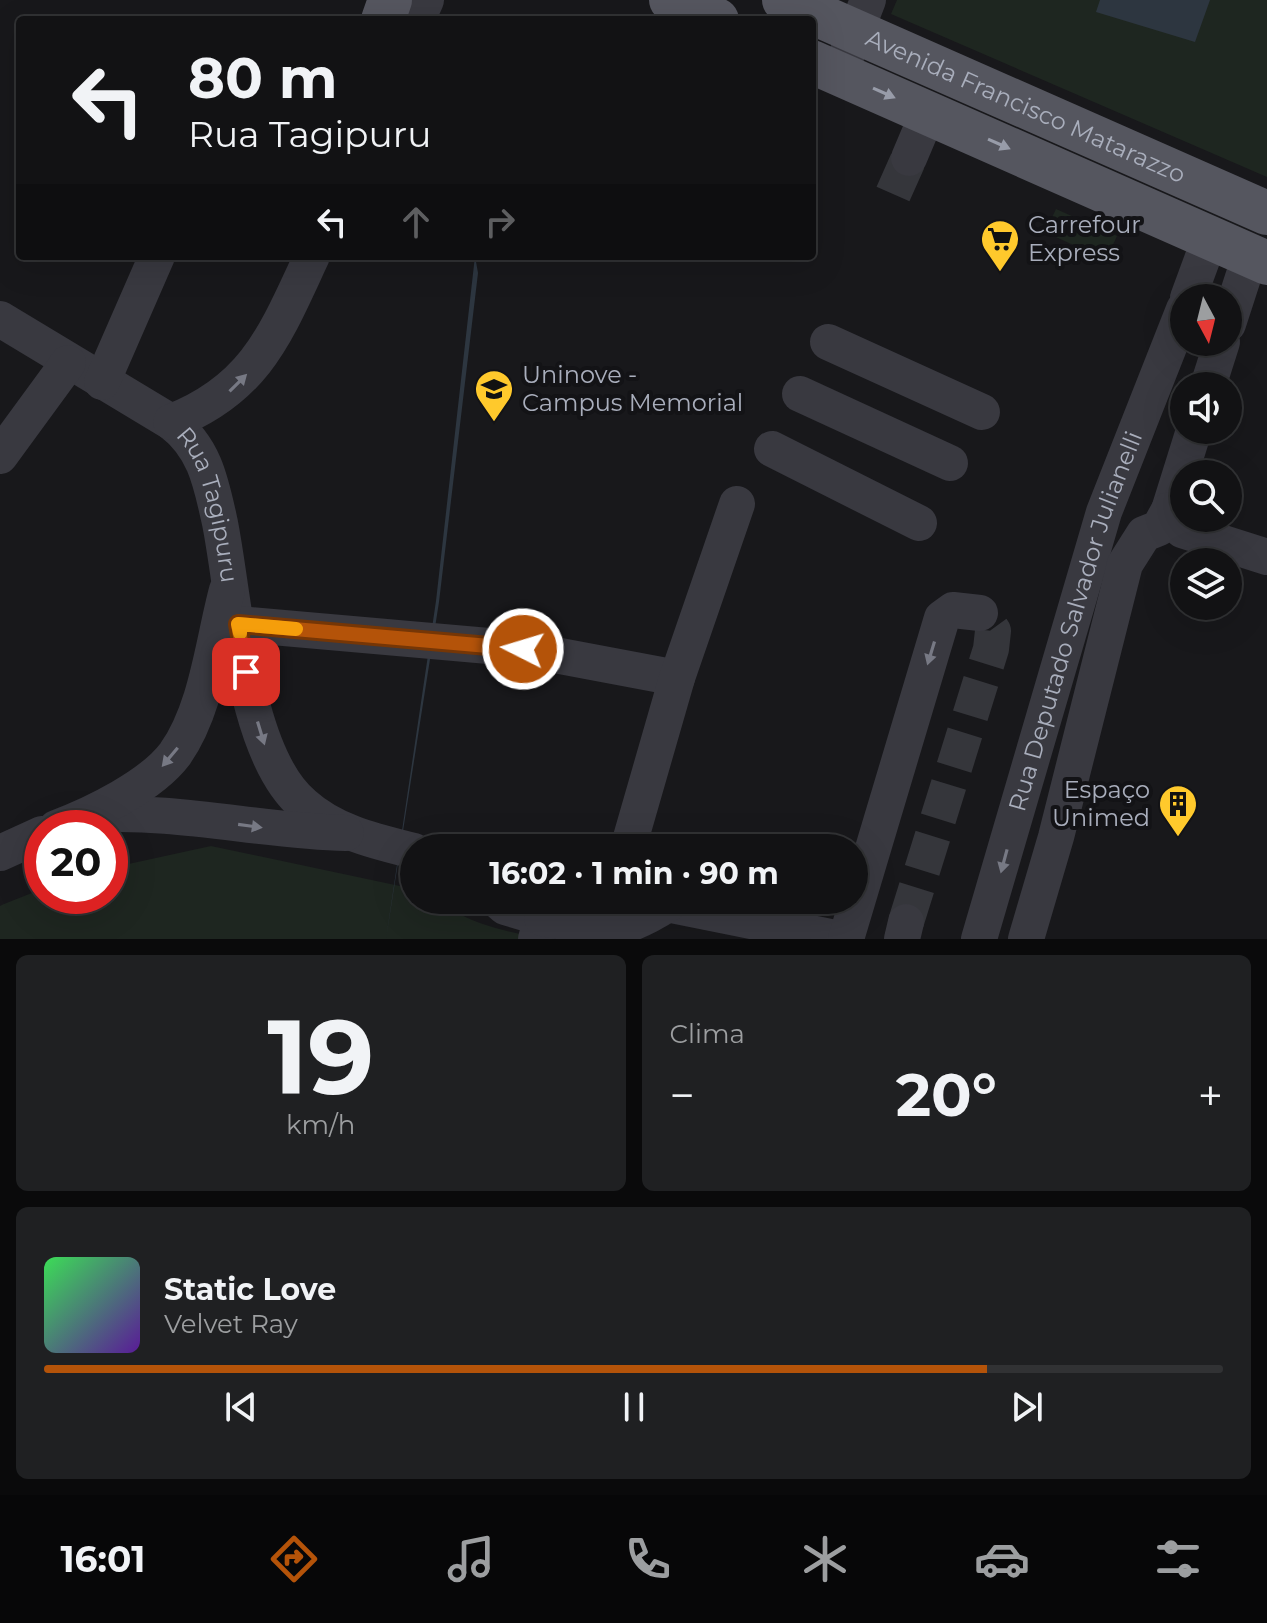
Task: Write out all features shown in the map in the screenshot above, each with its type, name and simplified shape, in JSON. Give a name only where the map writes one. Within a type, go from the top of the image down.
[{"type":"main road","points":[[671,0],[708,16]]},
{"type":"main road","name":"Avenida Francisco Matarazzo","points":[[784,0],[862,16],[1267,213]]},
{"type":"main road","name":"Avenida Francisco Matarazzo","points":[[826,68],[1259,260]]},
{"type":"street","points":[[826,68],[862,16]]},
{"type":"street","points":[[909,158],[928,113]]},
{"type":"street","points":[[1193,284],[1210,238]]},
{"type":"street","points":[[102,382],[155,260]]},
{"type":"street","points":[[171,422],[216,402],[237,385],[272,336],[310,260]]},
{"type":"street","points":[[1242,295],[1259,260]]},
{"type":"street","name":"Rua Tagipuru","points":[[0,319],[68,363],[171,422],[189,436],[202,456],[213,488],[257,719],[280,778],[302,804],[351,833],[400,847]]},
{"type":"street","points":[[828,342],[982,412]]},
{"type":"street","name":"Rua Deputado Salvador Julianelli","points":[[979,939],[1104,512],[1170,346]]},
{"type":"street","points":[[0,456],[68,363]]},
{"type":"street","points":[[800,394],[950,463]]},
{"type":"street","points":[[1147,406],[1170,415]]},
{"type":"street","points":[[1026,939],[1056,837],[1125,564],[1144,534],[1159,528],[1169,510],[1190,444]]},
{"type":"street","points":[[772,449],[919,523]]},
{"type":"street","points":[[632,834],[677,678],[737,504]]},
{"type":"street","points":[[1169,510],[1182,530],[1267,557]]},
{"type":"street","points":[[93,810],[154,775],[174,755],[198,702],[230,579]]},
{"type":"street","points":[[846,939],[942,618],[953,610],[980,613]]},
{"type":"street","points":[[238,624],[523,649],[677,678]]},
{"type":"street","points":[[128,817],[160,814],[270,829],[351,833]]},
{"type":"street","points":[[0,853],[24,842]]},
{"type":"street","points":[[516,914],[539,928],[614,931],[632,926],[644,914]]},
{"type":"street","points":[[724,914],[840,939]]},
{"type":"shaded area","points":[[897,0],[1267,0],[1267,177],[891,14]]},
{"type":"shaded area","points":[[1100,0],[1210,0],[1195,42],[1096,12]]},
{"type":"shaded area","points":[[1056,209],[1117,236],[1106,260],[1045,232]]},
{"type":"shaded area","points":[[476,260],[478,273],[439,602],[402,834],[436,601]]},
{"type":"shaded area","points":[[211,846],[400,886],[400,914],[459,914],[502,930],[542,939],[0,939],[0,906],[24,896],[24,914],[128,914],[128,864]]},
{"type":"tunnel","points":[[893,194],[909,158]]},
{"type":"tunnel","points":[[906,922],[991,649],[993,631],[980,613]]},
{"type":"slow traffic","points":[[240,633],[238,624],[296,629]]},
{"type":"place","name":"Carrefour Express","points":[[1000,273]]},
{"type":"place","name":"Uninove - Campus Memorial","points":[[494,423]]},
{"type":"place","name":"Espaço Unimed","points":[[1178,838]]},
{"type":"route","points":[[246,672],[238,624],[426,638],[523,649]]}]
